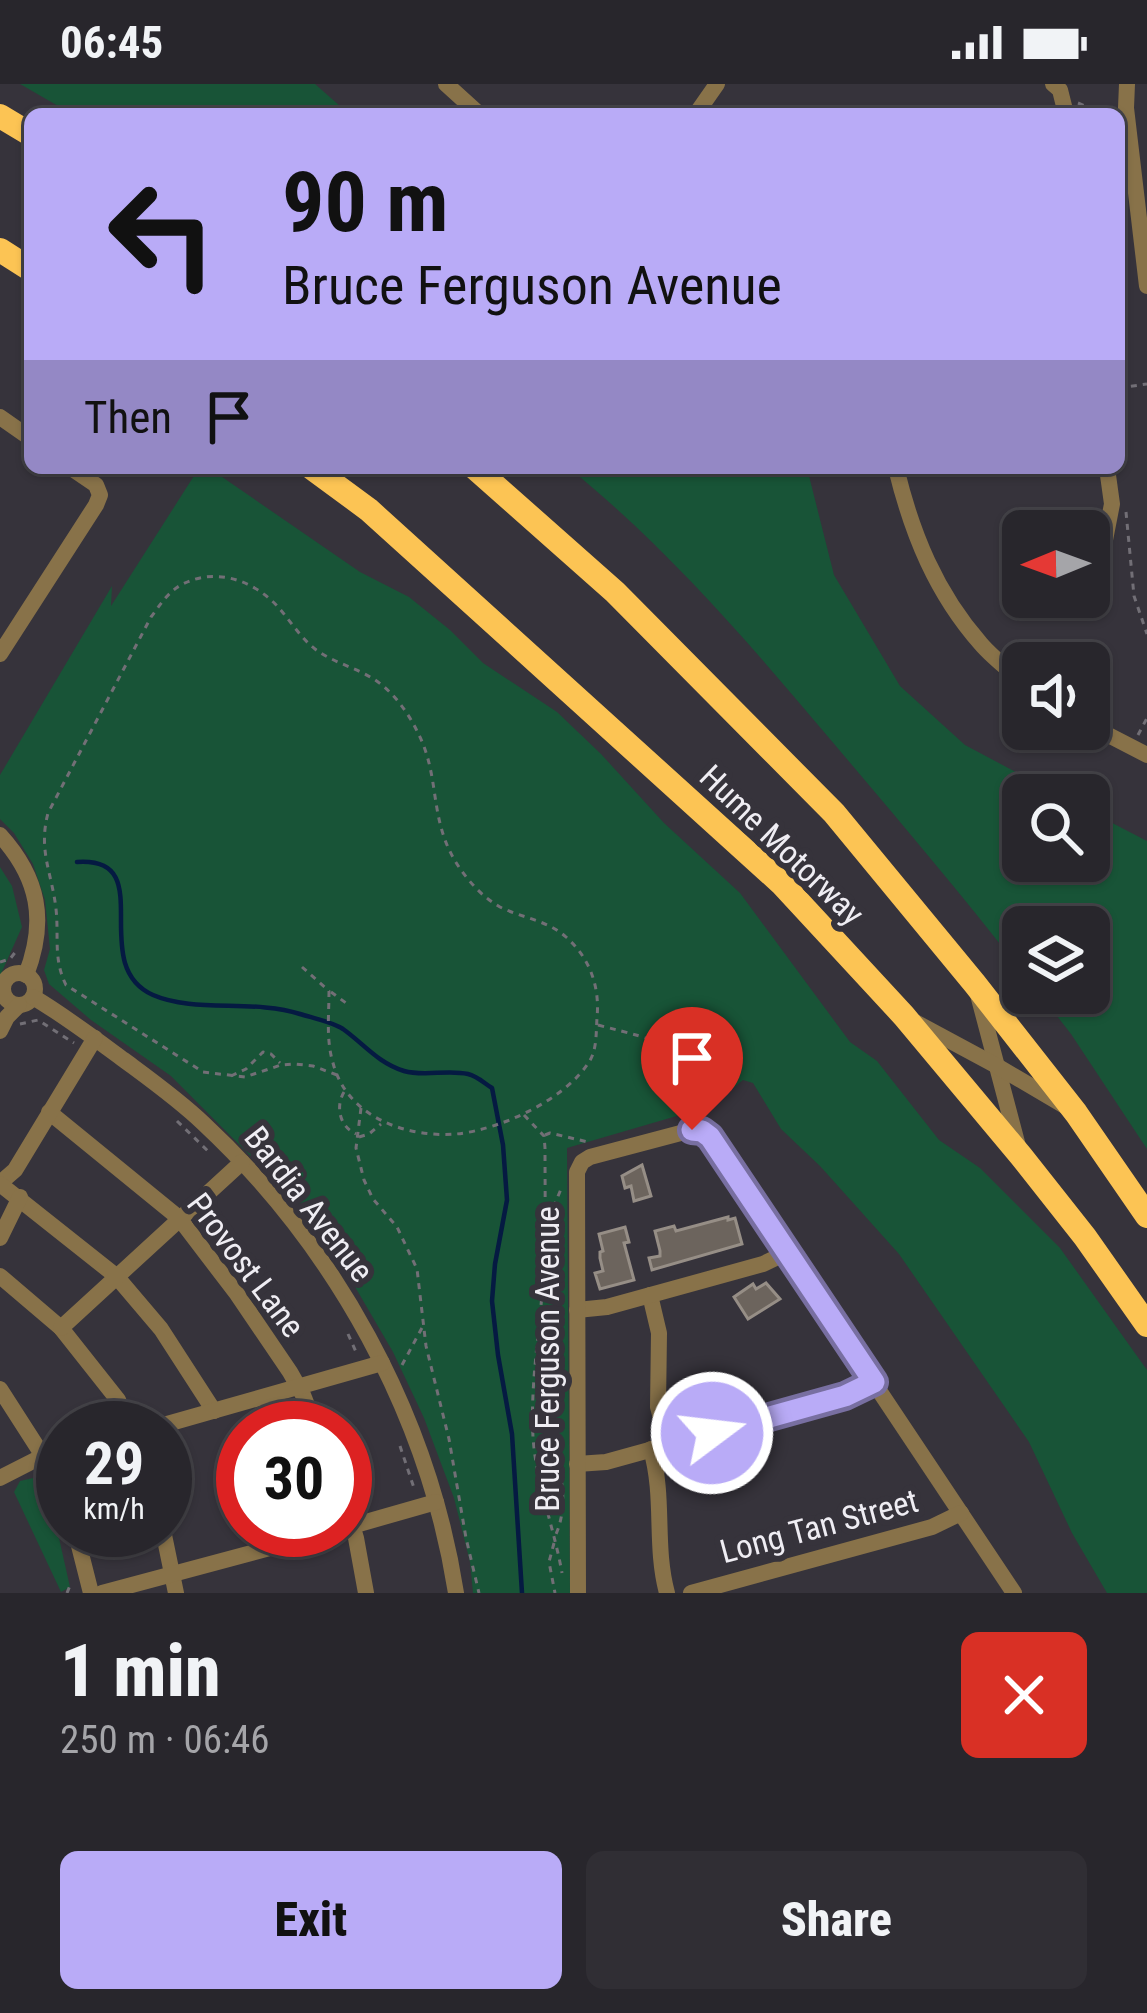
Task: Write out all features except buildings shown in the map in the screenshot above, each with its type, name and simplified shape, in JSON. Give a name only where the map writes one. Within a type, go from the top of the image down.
[{"type":"highway","name":"Hume Motorway","points":[[320,474],[387,526],[782,884],[904,1016],[1022,1156],[1147,1325]]},
{"type":"highway","name":"Hume Motorway","points":[[482,474],[615,592],[835,813],[1076,1113],[1147,1216]]},
{"type":"street","points":[[446,84],[472,108]]},
{"type":"street","points":[[1126,92],[1147,286]]},
{"type":"street","points":[[0,654],[96,506],[100,494],[96,485],[80,474]]},
{"type":"street","points":[[898,474],[916,538],[934,578],[956,613],[1002,664]]},
{"type":"street","points":[[1110,516],[1115,474]]},
{"type":"street","points":[[1110,736],[1139,751]]},
{"type":"street","points":[[0,835],[25,868],[33,888],[37,940],[26,975]]},
{"type":"street","points":[[0,1030],[26,1001],[33,982],[26,975],[10,976],[2,984],[7,999],[26,1001]]},
{"type":"street","points":[[975,984],[1022,1156]]},
{"type":"street","name":"Bardia Avenue","points":[[26,1001],[202,1121],[317,1253],[390,1366],[436,1502],[456,1593]]},
{"type":"street","points":[[904,1016],[1076,1113]]},
{"type":"street","points":[[91,1045],[15,1171],[0,1183],[116,1276],[161,1328],[214,1411]]},
{"type":"street","name":"Provost Lane","points":[[49,1112],[179,1218],[237,1294],[305,1401]]},
{"type":"street","name":"Bruce Ferguson Avenue","points":[[578,1593],[576,1179],[579,1166],[590,1156],[684,1131],[702,1131],[710,1137],[1014,1593]]},
{"type":"street","points":[[61,1328],[242,1162]]},
{"type":"street","points":[[0,1238],[20,1197]]},
{"type":"street","points":[[578,1310],[607,1307],[763,1264],[788,1252]]},
{"type":"street","points":[[0,1276],[61,1328],[118,1401]]},
{"type":"street","points":[[650,1295],[659,1334],[660,1556],[668,1593]]},
{"type":"street","points":[[192,1417],[390,1366]]},
{"type":"street","points":[[577,1464],[606,1462],[845,1396],[874,1382]]},
{"type":"street","points":[[0,1389],[36,1444]]},
{"type":"street","points":[[0,1478],[36,1460]]},
{"type":"street","points":[[372,1520],[436,1502]]},
{"type":"street","name":"Long Tan Street","points":[[691,1593],[932,1527],[961,1513]]},
{"type":"street","points":[[78,1557],[91,1593]]},
{"type":"street","points":[[170,1557],[176,1593]]},
{"type":"street","points":[[102,1593],[237,1557]]},
{"type":"street","points":[[354,1557],[366,1593]]},
{"type":"path","points":[[1126,512],[1134,596],[1147,634]]},
{"type":"path","points":[[329,991],[327,1030],[337,1075],[347,1090],[390,1126],[428,1135],[463,1133],[516,1117],[567,1088],[590,1060],[597,1024],[595,982],[579,952],[547,924],[499,906],[479,892],[450,853],[439,828],[427,751],[389,691],[318,651],[257,589],[220,576],[199,578],[166,596],[151,617],[44,826],[44,860],[56,907],[57,962],[66,985],[203,1072],[258,1074],[281,1065],[305,1064],[337,1075]]},
{"type":"path","points":[[1139,751],[1147,718]]},
{"type":"path","points":[[0,962],[17,951]]},
{"type":"path","points":[[302,968],[346,1003]]},
{"type":"path","points":[[22,1025],[38,1020],[91,1045]]},
{"type":"path","points":[[597,1024],[662,1043],[676,1053],[696,1093],[698,1118]]},
{"type":"path","points":[[230,1076],[246,1069],[263,1052],[272,1054],[281,1065]]},
{"type":"path","points":[[347,1090],[339,1103],[347,1130],[357,1136],[369,1134],[383,1122]]},
{"type":"path","points":[[361,1106],[358,1162],[417,1269],[431,1369],[479,1593]]},
{"type":"path","points":[[524,1114],[544,1136],[544,1259],[532,1415],[539,1484],[562,1574]]},
{"type":"path","points":[[171,1115],[215,1158]]},
{"type":"path","points":[[544,1136],[576,1137],[590,1144]]},
{"type":"path","points":[[390,1366],[424,1324]]},
{"type":"path","points":[[347,1332],[356,1354]]},
{"type":"path","points":[[532,1415],[552,1443],[561,1479],[560,1522],[548,1562],[555,1593]]},
{"type":"path","points":[[396,1435],[416,1492]]},
{"type":"path","points":[[67,1593],[71,1579]]},
{"type":"green space","points":[[20,84],[315,84],[342,108],[62,108]]},
{"type":"green space","points":[[195,474],[218,474],[360,572],[409,597],[483,663],[557,712],[664,823],[740,893],[850,1042],[877,1061],[939,1140],[980,1168],[1060,1248],[1147,1370],[1147,1593],[1107,1593],[1029,1442],[899,1254],[781,1129],[753,1083],[743,1080],[711,1106],[567,1148],[570,1593],[473,1593],[454,1498],[424,1418],[393,1352],[319,1225],[171,1076],[49,984],[44,970],[50,949],[45,900],[33,864],[0,819],[0,775],[112,586],[111,606]]},
{"type":"green space","points":[[576,474],[809,474],[834,575],[900,686],[965,745],[1020,774],[1002,774],[1002,882],[1110,882],[1110,822],[1147,841],[1147,1149],[1055,1014],[1110,1014],[1110,906],[1002,906],[1002,947],[734,627],[671,561]]},
{"type":"green space","points":[[0,867],[12,886],[22,927],[0,976]]},
{"type":"green space","points":[[33,1478],[36,1485],[36,1539],[14,1492],[20,1481]]},
{"type":"green space","points":[[45,1557],[63,1557],[70,1587],[61,1592]]},
{"type":"waterway","points":[[77,862],[102,865],[115,876],[124,960],[134,980],[153,995],[300,1014],[343,1029],[395,1068],[468,1074],[492,1088],[507,1200],[492,1301],[512,1434],[522,1593]]},
{"type":"route","points":[[692,1130],[710,1137],[874,1382],[845,1396],[712,1433]]}]
